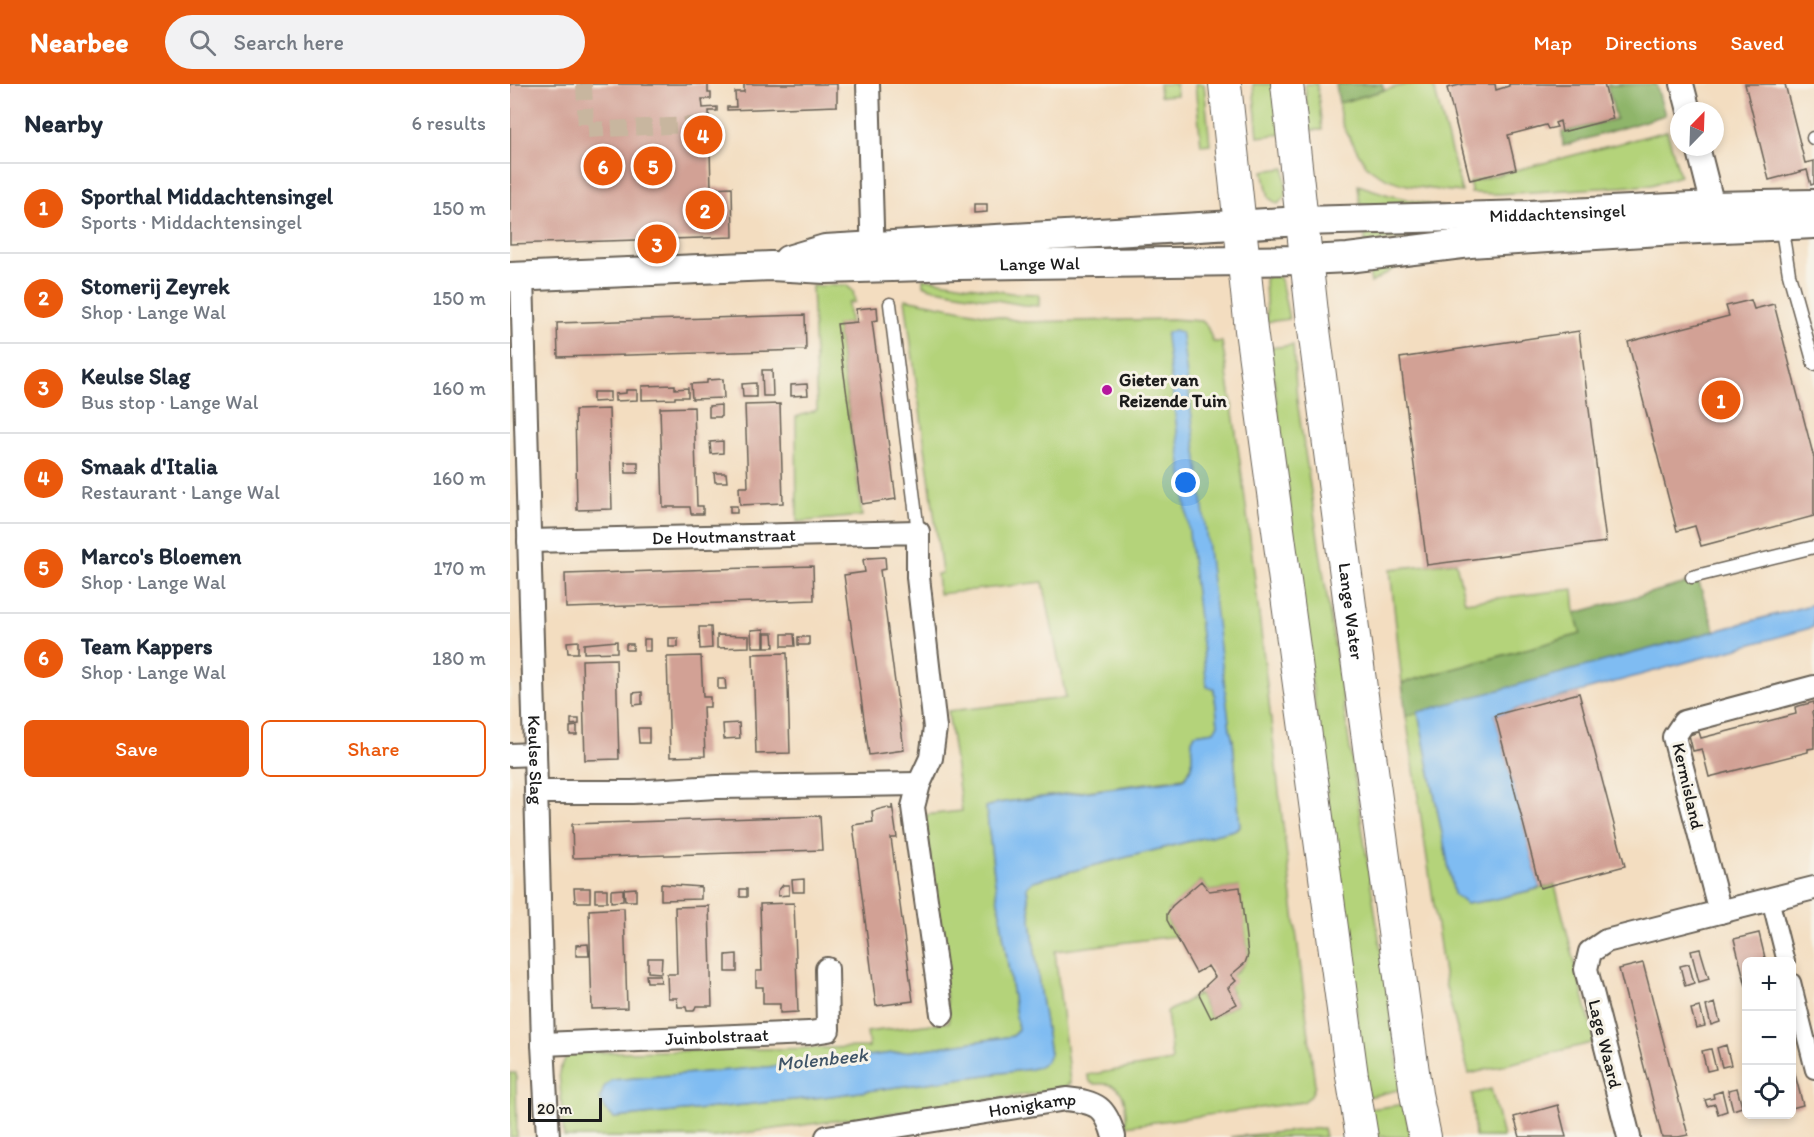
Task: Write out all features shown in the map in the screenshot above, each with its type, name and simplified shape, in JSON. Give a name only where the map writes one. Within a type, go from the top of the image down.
[{"type":"main road","points":[[1225,84],[1243,262],[1353,1085],[1362,1137]]},
{"type":"main road","name":"Lange Water","points":[[1287,84],[1306,260],[1354,644],[1416,1094],[1425,1137]]},
{"type":"street","points":[[868,84],[873,257]]},
{"type":"street","points":[[1682,84],[1687,102]]},
{"type":"street","points":[[1700,156],[1714,217]]},
{"type":"street","name":"Middachtensingel","points":[[1302,221],[1529,215],[1714,217],[1780,215],[1814,204]]},
{"type":"street","name":"Middachtensingel","points":[[1780,215],[1814,224]]},
{"type":"street","name":"Middachtensingel","points":[[1306,260],[1348,258],[1714,217]]},
{"type":"street","name":"Lange Wal","points":[[873,257],[1239,224],[1302,221]]},
{"type":"street","name":"Lange Wal","points":[[516,277],[771,266],[825,249],[873,257],[1243,262],[1306,260]]},
{"type":"street","name":"Keulse Slag","points":[[516,277],[529,541],[543,1044],[548,1137]]},
{"type":"street","points":[[918,532],[918,577],[935,728],[931,758],[912,807],[942,1014]]},
{"type":"street","name":"De Houtmanstraat","points":[[529,541],[918,532]]},
{"type":"street","name":"Kermisland","points":[[1720,912],[1674,737],[1684,722],[1814,687]]},
{"type":"street","points":[[510,755],[535,754]]},
{"type":"street","points":[[536,792],[589,793],[717,787],[919,784]]},
{"type":"street","points":[[1720,912],[1814,888]]},
{"type":"street","points":[[1770,899],[1785,957]]},
{"type":"street","name":"Lage Waard","points":[[1629,1137],[1586,969],[1590,952],[1606,941],[1720,912]]},
{"type":"street","name":"Juinbolstraat","points":[[543,1044],[809,1033],[828,1030],[827,969]]},
{"type":"street","points":[[1796,1001],[1814,1070]]},
{"type":"street","name":"Honigkamp","points":[[827,1137],[1066,1099],[1079,1100],[1101,1110],[1109,1119],[1114,1137]]},
{"type":"lane","points":[[1780,215],[1789,274],[1814,364]]},
{"type":"lane","points":[[890,304],[918,532]]},
{"type":"lane","points":[[1692,577],[1814,547]]},
{"type":"green space","points":[[1159,84],[1176,84],[1177,95],[1160,96]]},
{"type":"green space","points":[[1195,84],[1204,84],[1210,144],[1201,145]]},
{"type":"green space","points":[[1253,84],[1277,84],[1282,134],[1258,137]]},
{"type":"green space","points":[[1305,84],[1317,84],[1322,130],[1309,130]]},
{"type":"green space","points":[[1336,84],[1382,84],[1384,90],[1339,103]]},
{"type":"green space","points":[[1407,84],[1433,84],[1462,192],[1402,184],[1379,175],[1365,163],[1345,130],[1339,103]]},
{"type":"green space","points":[[1656,84],[1665,115],[1563,146],[1562,132],[1616,119],[1607,85]]},
{"type":"green space","points":[[1667,131],[1670,156],[1674,156],[1680,176],[1651,185],[1498,194],[1471,193],[1470,182]]},
{"type":"green space","points":[[1285,168],[1286,195],[1278,204],[1269,198],[1263,171]]},
{"type":"green space","points":[[1358,185],[1389,195],[1445,208],[1360,205]]},
{"type":"green space","points":[[1365,232],[1445,233],[1365,243]]},
{"type":"green space","points":[[1368,265],[1400,265],[1371,283]]},
{"type":"green space","points":[[1271,273],[1278,275],[1281,280],[1289,319],[1267,322],[1265,280]]},
{"type":"green space","points":[[923,278],[1011,293],[1039,294],[1039,306],[931,288],[923,285]]},
{"type":"green space","points":[[846,285],[853,291],[855,302],[848,303],[850,322],[837,325],[862,516],[797,522],[796,417],[817,410],[812,286]]},
{"type":"green space","points":[[905,299],[1025,322],[1172,319],[1202,321],[1207,326],[1213,342],[1222,342],[1247,511],[1315,1085],[1311,1096],[1303,1102],[1126,1126],[1124,1099],[1118,1089],[1112,1085],[1091,1083],[1087,1075],[1172,1061],[1167,1012],[1199,994],[1211,1018],[1237,1004],[1231,992],[1230,979],[1245,963],[1248,955],[1239,887],[1209,891],[1201,881],[1169,910],[1167,920],[1176,936],[1055,951],[1070,1083],[1061,1090],[715,1137],[564,1137],[559,1072],[568,1053],[869,1047],[867,1032],[949,1022],[925,815],[962,811],[948,711],[1066,698],[1043,582],[939,594],[937,574],[942,573]],"holes":[[[1214,689],[1233,740],[1240,827],[1033,881],[1027,887],[1050,1054],[1041,1066],[823,1097],[614,1118],[605,1109],[612,1080],[767,1067],[912,1051],[1013,1036],[1018,1029],[986,807],[998,803],[1184,778],[1192,766],[1192,740],[1195,734],[1215,731],[1218,724]]]},
{"type":"green space","points":[[1293,345],[1297,400],[1402,1089],[1368,1097],[1307,647],[1270,348]]},
{"type":"green space","points":[[1456,562],[1465,602],[1573,589],[1575,613],[1581,634],[1402,683],[1390,569]]},
{"type":"green space","points":[[1698,580],[1715,631],[1406,716],[1402,683],[1581,634],[1575,613]]},
{"type":"green space","points":[[1418,712],[1454,894],[1467,904],[1555,885],[1595,1042],[1469,1074],[1446,987],[1406,716]]},
{"type":"green space","points":[[510,1073],[516,1073],[517,1137],[510,1137]]},
{"type":"green space","points":[[1491,1089],[1503,1137],[1475,1137],[1472,1094]]},
{"type":"green space","points":[[1405,1104],[1411,1137],[1375,1137],[1370,1109]]},
{"type":"green space","points":[[1323,1128],[1325,1137],[1230,1137]]},
{"type":"water","points":[[1174,330],[1181,332],[1182,336],[1233,740],[1240,827],[1033,881],[1027,887],[1050,1054],[1040,1066],[823,1097],[614,1118],[605,1109],[600,1099],[604,1087],[612,1080],[767,1067],[912,1051],[1013,1036],[1018,1029],[986,807],[998,803],[1184,779],[1192,766],[1192,740],[1195,734],[1214,731],[1218,724],[1214,689],[1207,687],[1166,337],[1167,333]]},
{"type":"water","points":[[1814,604],[1814,627],[1495,715],[1540,888],[1466,904],[1454,894],[1418,712]]},
{"type":"building","points":[[510,84],[708,84],[711,99],[702,99],[703,108],[717,107],[717,111],[709,111],[711,188],[732,187],[733,237],[510,244]]},
{"type":"building","points":[[744,84],[837,84],[837,106],[727,110],[727,107],[736,107],[735,92],[744,92]]},
{"type":"building","points":[[1464,84],[1495,84],[1496,90],[1509,86],[1509,84],[1604,84],[1613,119],[1562,132],[1560,121],[1555,123],[1557,127],[1548,129],[1546,125],[1508,135],[1516,169],[1470,180],[1447,88]]},
{"type":"building","points":[[1745,84],[1785,84],[1805,163],[1814,161],[1814,184],[1811,185],[1807,170],[1769,180]]},
{"type":"building","points":[[974,204],[987,204],[987,212],[974,213]]},
{"type":"building","points":[[1751,300],[1754,309],[1774,304],[1814,458],[1814,516],[1701,546],[1695,526],[1677,531],[1628,342],[1729,316],[1726,306]]},
{"type":"building","points":[[877,307],[878,320],[872,321],[896,499],[862,504],[837,324],[857,322],[856,309]]},
{"type":"building","points":[[805,315],[806,350],[558,357],[557,323]]},
{"type":"building","points":[[1579,331],[1606,542],[1427,565],[1400,358]]},
{"type":"building","points":[[762,370],[772,370],[773,396],[763,396]]},
{"type":"building","points":[[723,379],[724,398],[692,399],[691,384]]},
{"type":"building","points":[[756,383],[756,397],[743,397],[742,384]]},
{"type":"building","points":[[807,384],[808,395],[791,396],[791,385]]},
{"type":"building","points":[[675,385],[675,389],[688,388],[688,397],[642,400],[642,386]]},
{"type":"building","points":[[626,390],[637,390],[637,400],[615,401],[615,394],[626,393]]},
{"type":"building","points":[[593,392],[610,392],[610,401],[593,402]]},
{"type":"building","points":[[780,404],[783,503],[740,505],[739,487],[748,487],[745,405]]},
{"type":"building","points":[[721,405],[721,417],[709,417],[709,406]]},
{"type":"building","points":[[694,407],[697,506],[703,506],[703,514],[691,514],[690,507],[663,507],[660,408]]},
{"type":"building","points":[[609,409],[612,509],[577,510],[575,410]]},
{"type":"building","points":[[723,441],[723,453],[711,454],[710,442]]},
{"type":"building","points":[[625,462],[638,462],[638,473],[626,473]]},
{"type":"building","points":[[714,473],[726,473],[727,482],[715,482]]},
{"type":"building","points":[[730,506],[737,506],[737,513],[730,513]]},
{"type":"building","points":[[885,557],[886,569],[880,570],[904,750],[869,755],[844,575],[865,572],[863,560]]},
{"type":"building","points":[[813,566],[814,600],[566,608],[565,574]]},
{"type":"building","points":[[699,627],[711,627],[712,648],[700,649]]},
{"type":"building","points":[[764,629],[764,647],[752,647],[751,630]]},
{"type":"building","points":[[765,633],[773,633],[774,647],[765,647]]},
{"type":"building","points":[[782,634],[794,634],[795,646],[782,646]]},
{"type":"building","points":[[717,635],[749,636],[749,647],[717,648]]},
{"type":"building","points":[[798,637],[809,637],[809,645],[798,645]]},
{"type":"building","points":[[669,638],[678,638],[678,647],[669,647]]},
{"type":"building","points":[[644,639],[650,639],[650,651],[644,651]]},
{"type":"building","points":[[578,641],[578,653],[568,653],[567,642]]},
{"type":"building","points":[[617,641],[617,652],[584,653],[584,644]]},
{"type":"building","points":[[626,644],[633,644],[633,650],[626,650]]},
{"type":"building","points":[[787,653],[790,753],[756,754],[753,654]]},
{"type":"building","points":[[701,656],[703,697],[710,697],[710,707],[703,707],[705,756],[670,757],[667,657]]},
{"type":"building","points":[[616,659],[619,759],[585,760],[582,660]]},
{"type":"building","points":[[718,679],[725,679],[726,689],[718,689]]},
{"type":"building","points":[[642,692],[642,704],[633,705],[633,693]]},
{"type":"building","points":[[1579,693],[1625,866],[1540,888],[1495,715]]},
{"type":"building","points":[[1814,702],[1812,712],[1814,748],[1808,749],[1808,752],[1709,777],[1702,749],[1693,751],[1689,735],[1699,732],[1701,738],[1796,714],[1795,707]]},
{"type":"building","points":[[571,719],[579,719],[579,724],[571,725]]},
{"type":"building","points":[[739,723],[740,738],[724,739],[723,724]]},
{"type":"building","points":[[577,726],[577,735],[570,735],[570,727]]},
{"type":"building","points":[[638,728],[649,728],[649,743],[639,743]]},
{"type":"building","points":[[892,804],[897,838],[891,838],[913,1001],[876,1006],[853,825],[873,822],[872,811],[888,807],[892,809]]},
{"type":"building","points":[[820,816],[822,850],[573,858],[572,824]]},
{"type":"building","points":[[804,879],[804,892],[793,892],[792,880]]},
{"type":"building","points":[[1201,881],[1209,891],[1240,887],[1248,955],[1245,963],[1231,975],[1236,981],[1228,988],[1237,1004],[1211,1018],[1199,994],[1215,977],[1208,966],[1196,973],[1167,920],[1167,914],[1172,906]]},
{"type":"building","points":[[661,884],[701,887],[701,899],[661,900]]},
{"type":"building","points":[[783,885],[789,885],[789,895],[778,896],[778,891]]},
{"type":"building","points":[[574,888],[590,888],[590,902],[575,902]]},
{"type":"building","points":[[636,888],[636,901],[625,901],[624,889]]},
{"type":"building","points":[[595,889],[607,889],[607,902],[595,902]]},
{"type":"building","points":[[623,889],[623,901],[611,902],[611,890]]},
{"type":"building","points":[[740,889],[747,889],[747,897],[740,897]]},
{"type":"building","points":[[794,903],[798,1012],[780,1013],[780,1004],[763,1004],[763,987],[756,987],[756,971],[762,971],[760,904]]},
{"type":"building","points":[[709,906],[712,1006],[696,1006],[694,1011],[687,1011],[686,1007],[678,1007],[677,998],[668,998],[667,974],[677,974],[675,907]]},
{"type":"building","points":[[624,908],[627,1008],[592,1009],[589,910]]},
{"type":"building","points":[[1759,933],[1765,957],[1742,957],[1742,970],[1734,939]]},
{"type":"building","points":[[588,944],[589,956],[576,956],[576,945]]},
{"type":"building","points":[[1700,949],[1709,979],[1699,982],[1691,951]]},
{"type":"building","points":[[737,954],[737,972],[726,972],[726,955]]},
{"type":"building","points":[[648,958],[662,958],[661,973],[648,972]]},
{"type":"building","points":[[1643,963],[1688,1135],[1662,1137],[1619,969]]},
{"type":"building","points":[[1689,964],[1694,983],[1685,986],[1680,966]]},
{"type":"building","points":[[646,975],[660,975],[661,982],[647,982]]},
{"type":"building","points":[[1715,1003],[1720,1022],[1711,1025],[1706,1006]]},
{"type":"building","points":[[1700,1007],[1705,1026],[1696,1028],[1691,1009]]},
{"type":"building","points":[[1726,1045],[1731,1065],[1722,1067],[1717,1048]]},
{"type":"building","points":[[1711,1049],[1716,1069],[1707,1071],[1702,1051]]},
{"type":"building","points":[[1796,1078],[1803,1105],[1796,1107]]},
{"type":"building","points":[[1737,1088],[1742,1107],[1733,1110],[1728,1090]]},
{"type":"building","points":[[1722,1091],[1727,1111],[1718,1114],[1715,1104],[1707,1106],[1705,1100],[1714,1098],[1713,1094]]},
{"type":"building","points":[[1558,1105],[1566,1137],[1520,1137],[1514,1117]]},
{"type":"tunnel","points":[[584,84],[586,130],[709,124]]},
{"type":"place","name":"Smaak d'Italia","points":[[703,135]]},
{"type":"place","name":"Team Kappers","points":[[603,166]]},
{"type":"place","name":"Marco's Bloemen","points":[[653,166]]},
{"type":"place","name":"Stomerij Zeyrek","points":[[705,210]]},
{"type":"place","name":"Keulse Slag","points":[[657,244]]},
{"type":"place","name":"Gieter van Reizende Tuin","points":[[1107,390]]},
{"type":"place","name":"Sporthal Middachtensingel","points":[[1721,400]]},
{"type":"water label","name":"Molenbeek","points":[[822,1059]]}]
